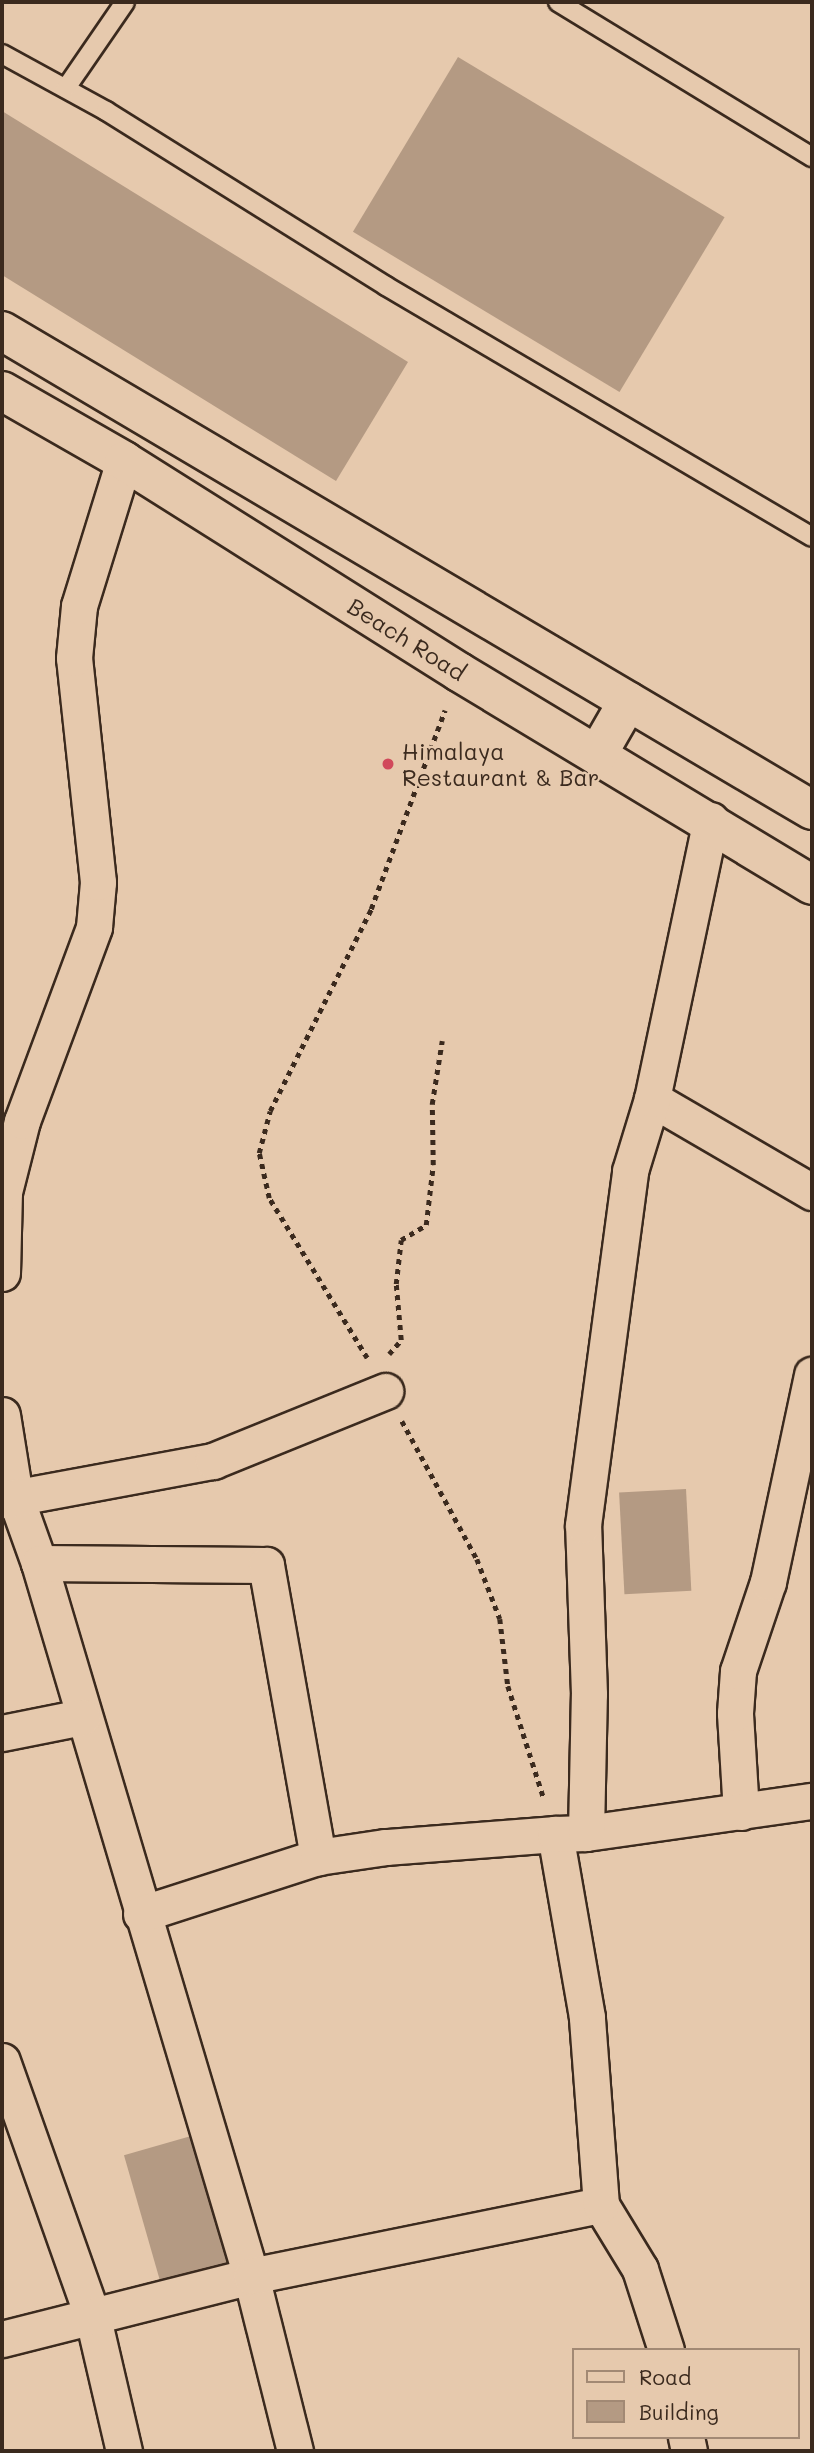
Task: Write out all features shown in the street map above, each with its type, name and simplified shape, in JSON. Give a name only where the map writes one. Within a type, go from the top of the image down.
[{"type":"main road","points":[[2,331],[812,810]]},
{"type":"main road","name":"Beach Road","points":[[2,391],[124,461],[459,672],[710,820],[812,885]]},
{"type":"main road","points":[[597,755],[628,701]]},
{"type":"street","points":[[2,1273],[4,1192],[12,1122],[94,927],[99,882],[74,658],[79,607],[124,461]]},
{"type":"street","points":[[665,2348],[640,2269],[601,2204],[570,1833],[589,1694],[583,1525],[616,1254],[630,1171],[652,1099],[710,820]]},
{"type":"street","points":[[652,1099],[812,1192]]},
{"type":"street","points":[[741,1812],[734,1713],[738,1671],[768,1582],[812,1375]]},
{"type":"street","points":[[8,1498],[213,1461],[380,1381]]},
{"type":"street","points":[[2,1415],[8,1498],[39,1563],[82,1717],[251,2276],[295,2451]]},
{"type":"street","points":[[39,1563],[266,1565],[318,1857]]},
{"type":"street","points":[[2,1733],[82,1717]]},
{"type":"street","points":[[141,1914],[318,1857],[386,1846],[570,1833],[812,1801]]},
{"type":"street","points":[[2,2061],[93,2318],[124,2451]]},
{"type":"street","points":[[2,2339],[251,2276],[601,2204]]},
{"type":"lane","points":[[66,88],[125,2]]},
{"type":"lane","points":[[558,2],[812,157]]},
{"type":"lane","points":[[2,54],[66,88],[387,286],[812,537]]},
{"type":"path","points":[[459,672],[370,909],[270,1111],[259,1153],[269,1198],[380,1381],[477,1559],[500,1619],[508,1686],[570,1833]]},
{"type":"path","points":[[380,1381],[401,1340],[396,1284],[401,1240],[426,1225],[433,1165],[432,1104],[442,1041]]},
{"type":"building","points":[[458,57],[725,217],[620,392],[353,232]]},
{"type":"building","points":[[2,111],[408,362],[336,481],[2,275]]},
{"type":"building","points":[[686,1489],[691,1591],[624,1594],[619,1493]]},
{"type":"building","points":[[198,2134],[235,2263],[161,2284],[124,2155]]},
{"type":"place","name":"Himalaya Restaurant & Bar","points":[[388,764]]}]
